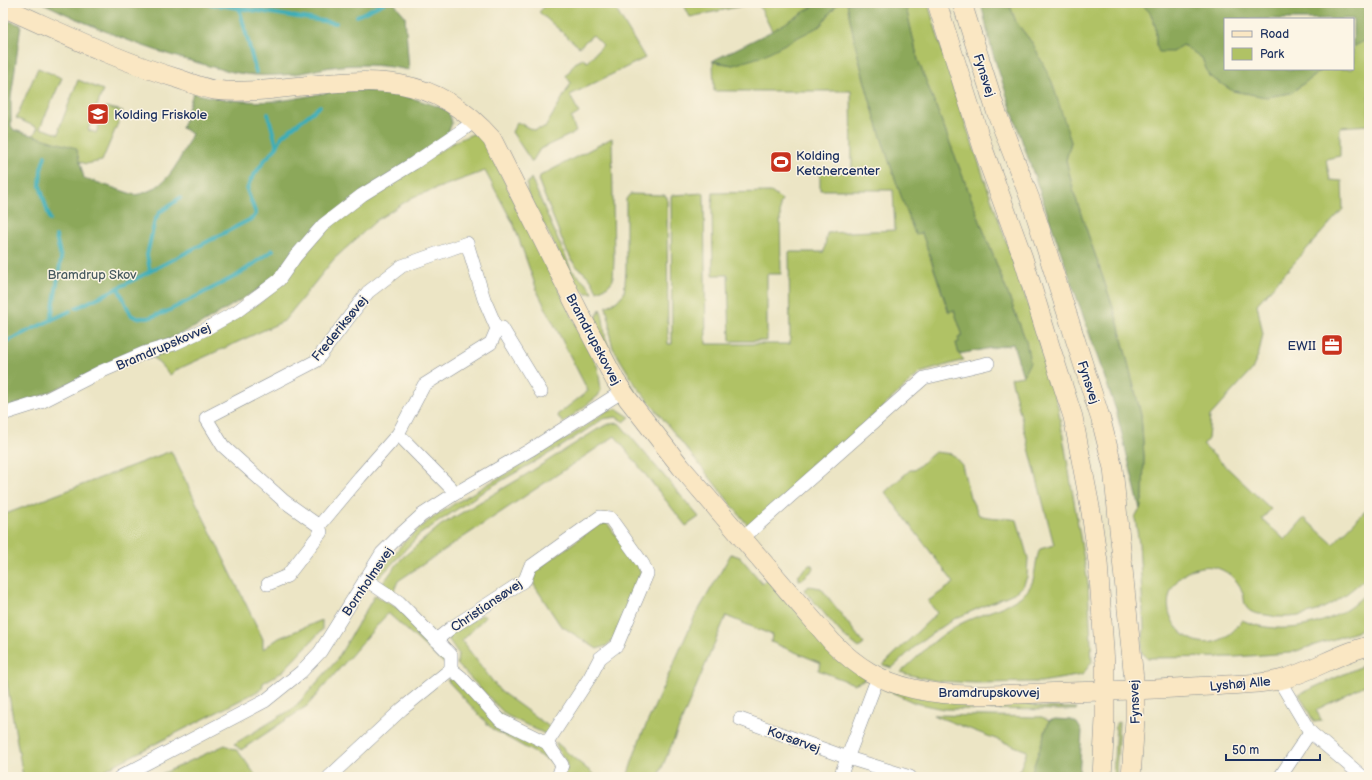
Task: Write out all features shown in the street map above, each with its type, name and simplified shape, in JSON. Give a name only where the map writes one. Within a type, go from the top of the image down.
[{"type":"street","name":"Fynsvej","points":[[937,3],[984,151],[1023,258],[1073,417],[1092,512],[1098,562],[1104,638],[1105,691],[1102,777]]},
{"type":"street","name":"Fynsvej","points":[[962,3],[996,111],[1032,204],[1101,420],[1113,468],[1135,690],[1136,720],[1130,777]]},
{"type":"street","name":"Bramdrupskovvej","points":[[3,7],[102,51],[155,72],[213,90],[267,90],[339,82],[373,81],[405,85],[426,91],[445,99],[475,120],[492,139],[615,380],[681,467],[842,652],[860,667],[878,677],[915,689],[953,694],[1105,691]]},
{"type":"street","name":"Bramdrupskovvej","points":[[3,414],[41,402],[100,372],[144,353],[174,344],[204,330],[236,312],[279,280],[295,257],[323,225],[362,195],[414,163],[475,120]]},
{"type":"street","name":"Frederiksøvej","points":[[320,526],[284,501],[223,446],[206,418],[316,360],[368,292],[402,266],[467,243],[484,299],[497,329],[502,328],[541,392]]},
{"type":"street","points":[[268,584],[287,576],[321,532],[320,526],[398,434],[424,385],[491,343],[497,329]]},
{"type":"street","points":[[743,538],[924,378],[988,363]]},
{"type":"street","name":"Bornholmsvej","points":[[120,777],[265,701],[281,689],[301,672],[320,652],[382,553],[422,514],[530,450],[623,391]]},
{"type":"street","points":[[398,434],[456,493]]},
{"type":"street","name":"Christiansøvej","points":[[436,640],[450,628],[525,580],[530,567],[600,517],[610,518],[643,564],[647,574],[617,645],[600,658],[590,677],[547,743]]},
{"type":"street","name":"Christiansøvej","points":[[365,579],[399,602],[450,654],[451,669]]},
{"type":"street","name":"Lyshøj Alle","points":[[1105,691],[1247,684],[1279,680],[1307,671],[1342,655],[1369,646]]},
{"type":"street","points":[[329,777],[381,727],[451,669],[461,677],[500,720],[547,743],[562,766],[558,777]]},
{"type":"street","points":[[840,777],[878,677]]},
{"type":"street","points":[[1279,680],[1310,732],[1363,777]]},
{"type":"street","name":"Korsørvej","points":[[740,719],[848,758],[910,777]]},
{"type":"street","points":[[1280,777],[1310,732]]},
{"type":"green space","points":[[43,3],[394,3],[405,16],[409,70],[374,65],[358,65],[280,75],[255,75],[235,72],[215,68],[141,45],[101,30]]},
{"type":"green space","points":[[548,3],[612,3],[645,58],[570,95],[579,113],[571,118],[576,132],[540,149],[532,162],[512,132],[517,122],[533,130],[545,128],[571,83],[566,76],[575,63],[583,59],[587,62],[603,45],[593,35],[579,47],[539,12]]},
{"type":"green space","points":[[683,3],[756,3],[690,17]]},
{"type":"green space","points":[[758,3],[822,3],[772,31]]},
{"type":"green space","points":[[819,3],[838,3],[820,26],[760,57],[733,65],[712,61],[772,31]]},
{"type":"green space","points":[[838,3],[847,3],[867,91],[885,149],[915,233],[922,233],[948,311],[954,310],[963,336],[959,342],[956,343],[959,354],[964,360],[920,373],[750,528],[635,384],[613,348],[610,336],[610,323],[606,307],[617,301],[624,293],[626,272],[626,199],[630,194],[664,195],[667,197],[668,344],[672,344],[671,196],[704,193],[706,344],[790,344],[789,252],[824,252],[827,233],[895,230],[893,190],[820,190],[820,170],[852,169],[851,91],[714,91],[713,62],[733,65],[820,26]]},
{"type":"green space","points":[[847,3],[905,3],[918,60],[1026,341],[1030,362],[1023,376],[1013,344],[959,354],[956,343],[959,342],[958,338],[963,336],[954,310],[949,312],[922,233],[915,234],[895,177],[867,91]]},
{"type":"green space","points":[[905,3],[928,3],[955,94],[1032,316],[1058,407],[1088,583],[1092,662],[1082,675],[1041,682],[975,683],[936,681],[901,672],[929,646],[952,629],[968,620],[1018,599],[1024,594],[1031,584],[1040,549],[1054,545],[1011,378],[1023,376],[1026,341],[918,60]]},
{"type":"green space","points":[[981,3],[1009,3],[1016,22],[1033,44],[1052,82],[1071,142],[1066,160],[1074,193],[1117,319],[1141,415],[1144,456],[1143,496],[1140,509],[1116,410],[992,51]]},
{"type":"green space","points":[[1009,3],[1139,3],[1149,9],[1156,28],[1156,46],[1172,52],[1183,45],[1202,58],[1209,76],[1233,91],[1266,97],[1291,93],[1322,70],[1354,70],[1354,46],[1369,38],[1369,125],[1340,127],[1340,156],[1326,159],[1330,180],[1342,181],[1343,209],[1257,304],[1263,334],[1259,353],[1252,370],[1210,416],[1208,439],[1203,445],[1271,509],[1262,519],[1285,540],[1304,518],[1333,544],[1369,507],[1369,575],[1335,602],[1310,613],[1282,617],[1253,613],[1246,606],[1243,593],[1237,582],[1230,575],[1218,568],[1200,567],[1182,576],[1171,591],[1168,606],[1173,621],[1182,633],[1196,641],[1211,642],[1227,636],[1242,620],[1255,625],[1281,628],[1309,625],[1322,621],[1346,610],[1369,590],[1369,623],[1356,632],[1290,653],[1235,657],[1148,658],[1141,652],[1144,629],[1139,544],[1135,518],[1140,509],[1143,496],[1144,456],[1141,415],[1117,319],[1074,193],[1066,160],[1071,142],[1033,44],[1016,22]]},
{"type":"green space","points":[[1139,3],[1369,3],[1369,38],[1354,46],[1354,18],[1224,18],[1224,70],[1322,70],[1291,93],[1266,97],[1233,91],[1209,76],[1202,58],[1183,45],[1172,52],[1159,52],[1156,44],[1156,30],[1154,21],[1146,8]]},
{"type":"green space","name":"Bramdrup Skov","points":[[3,19],[21,25],[11,98],[11,126],[14,130],[76,148],[84,178],[135,195],[147,192],[156,187],[171,173],[177,164],[192,134],[182,128],[193,93],[224,99],[256,102],[285,100],[344,91],[358,90],[384,92],[409,97],[448,110],[452,123],[447,135],[316,227],[267,284],[201,324],[174,337],[33,399],[3,408]]},
{"type":"green space","points":[[38,68],[62,78],[40,128],[59,134],[59,129],[78,80],[103,90],[88,130],[96,133],[106,107],[123,111],[102,161],[86,164],[27,143],[38,128],[16,118]]},
{"type":"green space","points":[[475,133],[483,138],[598,368],[601,390],[598,396],[563,423],[557,415],[588,391],[538,293],[514,225],[485,171],[413,197],[377,220],[334,259],[284,321],[176,370],[170,375],[152,356],[200,337],[260,303],[286,279],[324,231],[357,202],[456,141]]},
{"type":"green space","points":[[612,138],[613,280],[608,286],[597,291],[591,279],[574,264],[565,247],[539,182],[540,176]]},
{"type":"green space","points":[[531,178],[572,271],[587,283],[593,293],[586,293],[576,286],[527,192],[527,184]]},
{"type":"green space","points":[[771,192],[782,200],[780,205],[781,274],[767,274],[767,341],[730,341],[728,275],[713,275],[713,193]]},
{"type":"green space","points":[[600,309],[610,351],[625,377],[648,409],[645,410],[615,364],[596,324]]},
{"type":"green space","points":[[617,409],[630,417],[624,422],[616,417],[603,419],[562,446],[487,489],[419,535],[377,580],[375,577],[403,543],[427,522],[454,504],[572,435],[608,410]]},
{"type":"green space","points":[[619,423],[699,517],[686,526],[615,436],[398,581],[394,591],[382,584],[402,558],[441,525],[519,479],[598,429],[609,424]]},
{"type":"green space","points":[[171,451],[263,639],[263,649],[279,638],[322,620],[322,630],[283,671],[263,683],[262,689],[91,777],[23,777],[3,660],[3,515]]},
{"type":"green space","points":[[935,452],[952,454],[962,465],[970,497],[979,515],[1017,520],[1028,558],[1027,577],[1023,586],[1014,593],[954,619],[920,642],[892,668],[883,665],[937,613],[928,601],[954,583],[885,492],[910,470],[914,470]]},
{"type":"green space","points":[[607,523],[638,566],[641,573],[614,639],[606,646],[597,649],[560,625],[534,585],[535,571],[598,525]]},
{"type":"green space","points":[[731,554],[740,557],[763,584],[768,578],[866,679],[854,684],[818,670],[821,663],[771,642],[772,635],[726,616],[658,777],[627,777],[639,741],[694,618]]},
{"type":"green space","points":[[809,565],[812,565],[814,569],[799,580],[797,576]]},
{"type":"green space","points":[[809,586],[821,588],[864,644],[859,648],[842,634],[804,590]]},
{"type":"green space","points":[[375,595],[399,609],[445,655],[447,666],[388,613],[307,706],[241,750],[234,744],[294,708],[336,661]]},
{"type":"green space","points":[[481,615],[486,616],[462,641],[500,691],[551,728],[545,734],[506,715],[457,664],[458,653],[448,636]]},
{"type":"green space","points":[[1369,663],[1369,683],[1316,710],[1322,721],[1314,722],[1299,694]]},
{"type":"green space","points":[[454,679],[539,743],[553,763],[492,729],[447,680]]},
{"type":"green space","points":[[885,689],[1020,701],[1040,707],[1077,708],[1076,710],[943,709],[915,703]]},
{"type":"green space","points":[[933,715],[1042,717],[1049,721],[1030,777],[1017,777],[1027,751]]},
{"type":"green space","points":[[1055,719],[1071,720],[1077,723],[1082,731],[1079,777],[1030,777],[1049,721]]},
{"type":"green space","points":[[1119,722],[1116,777],[1113,777],[1116,723]]},
{"type":"green space","points":[[556,742],[597,777],[565,777],[567,765],[559,752]]},
{"type":"green space","points":[[225,745],[238,751],[257,777],[155,777]]},
{"type":"waterway","points":[[205,3],[336,23]]},
{"type":"waterway","points":[[357,16],[384,3]]},
{"type":"waterway","points":[[239,7],[256,72]]},
{"type":"waterway","points":[[76,308],[118,288],[253,218],[256,214],[247,190],[250,181],[264,161],[277,147],[282,136],[320,106]]},
{"type":"waterway","points":[[268,114],[277,147]]},
{"type":"waterway","points":[[45,156],[41,169],[40,186],[50,220]]},
{"type":"waterway","points":[[150,271],[147,255],[155,220],[160,212],[180,198]]},
{"type":"waterway","points":[[51,320],[61,259],[56,236]]},
{"type":"waterway","points":[[118,288],[131,315],[137,318],[148,318],[166,312],[238,275],[273,250]]},
{"type":"waterway","points":[[3,343],[70,311]]},
{"type":"place","name":"Kolding Friskole","points":[[98,114]]},
{"type":"place","name":"Kolding Ketchercenter","points":[[781,162]]},
{"type":"place","name":"EWII","points":[[1332,345]]}]
